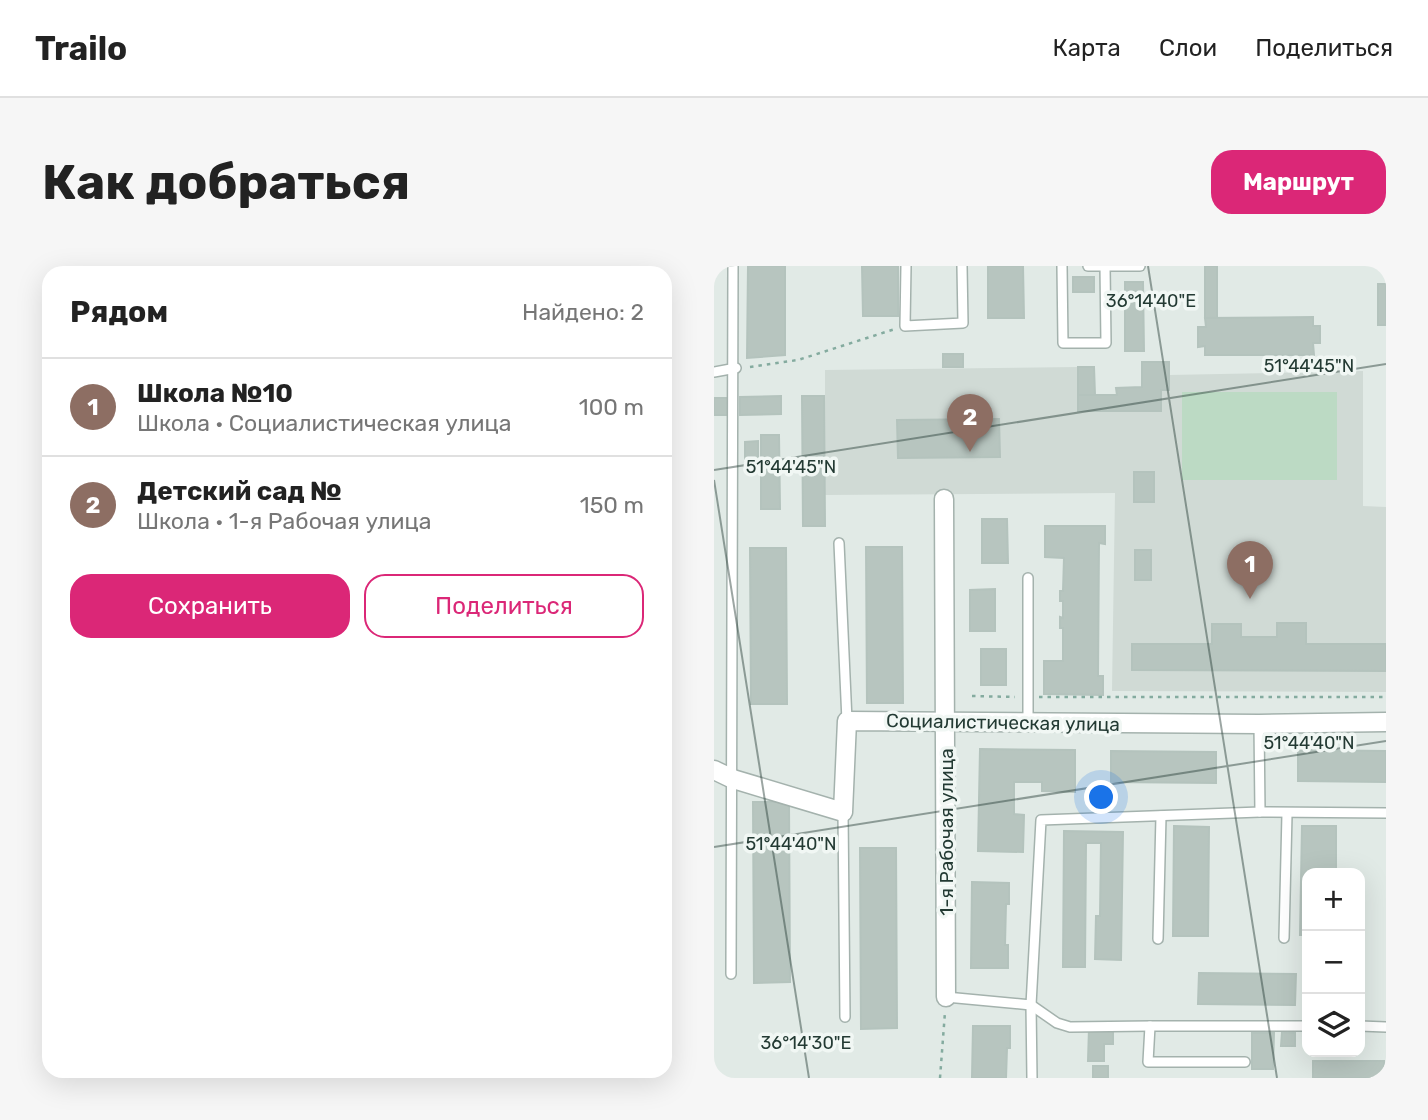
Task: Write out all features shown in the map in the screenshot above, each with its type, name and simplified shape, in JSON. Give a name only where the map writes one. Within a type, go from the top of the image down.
[{"type":"street","name":"1-я Рабочая улица","points":[[944,499],[947,997]]},
{"type":"street","points":[[714,770],[733,779],[843,812],[847,721]]},
{"type":"street","name":"Социалистическая улица","points":[[847,721],[1259,724],[1386,722]]},
{"type":"lane","points":[[714,372],[736,369],[734,266]]},
{"type":"lane","points":[[731,974],[734,266]]},
{"type":"lane","points":[[906,266],[905,326],[962,323],[962,266]]},
{"type":"lane","points":[[1062,266],[1063,344],[1106,343],[1105,267]]},
{"type":"lane","points":[[1088,266],[1140,266]]},
{"type":"lane","points":[[839,543],[847,721]]},
{"type":"lane","points":[[1028,578],[1028,723]]},
{"type":"lane","points":[[1259,724],[1260,812]]},
{"type":"lane","points":[[843,812],[845,1017]]},
{"type":"lane","points":[[1032,1078],[1031,1005],[1041,820],[1260,812],[1386,813]]},
{"type":"lane","points":[[1284,937],[1287,814]]},
{"type":"lane","points":[[1158,939],[1161,816]]},
{"type":"lane","points":[[947,997],[1031,1005],[1057,1023],[1069,1027],[1302,1026]]},
{"type":"lane","points":[[1150,1026],[1148,1062],[1245,1062]]},
{"type":"lane","points":[[1365,1027],[1386,1027]]},
{"type":"path","points":[[736,369],[798,360],[905,326]]},
{"type":"path","points":[[972,696],[1386,697]]},
{"type":"path","points":[[940,1078],[947,997]]},
{"type":"shaded area","points":[[1078,367],[1079,411],[1161,411],[1161,390],[1169,390],[1169,375],[1363,371],[1363,506],[1386,507],[1386,692],[1112,691],[1115,493],[825,495],[825,370]]},
{"type":"green space","points":[[1182,392],[1337,392],[1337,480],[1182,480]]},
{"type":"building","points":[[748,266],[785,266],[785,355],[747,358]]},
{"type":"building","points":[[862,266],[898,266],[898,316],[863,316]]},
{"type":"building","points":[[988,266],[1023,266],[1024,318],[988,318]]},
{"type":"building","points":[[1205,266],[1217,266],[1217,318],[1205,318]]},
{"type":"building","points":[[1073,277],[1094,277],[1094,292],[1073,292]]},
{"type":"building","points":[[1125,282],[1143,282],[1144,351],[1125,351]]},
{"type":"building","points":[[1378,284],[1386,284],[1386,325],[1378,325]]},
{"type":"building","points":[[1313,317],[1313,326],[1320,326],[1320,343],[1313,343],[1314,355],[1205,355],[1205,346],[1198,347],[1198,327],[1206,327],[1205,318]]},
{"type":"building","points":[[943,354],[963,354],[963,367],[943,367]]},
{"type":"building","points":[[1142,362],[1169,362],[1169,390],[1161,390],[1161,411],[1078,411],[1078,395],[1117,395],[1116,388],[1142,387]]},
{"type":"building","points":[[1078,367],[1094,367],[1095,395],[1078,395]]},
{"type":"building","points":[[781,396],[781,414],[740,415],[740,397]]},
{"type":"building","points":[[802,396],[824,396],[825,526],[803,526]]},
{"type":"building","points":[[714,398],[731,398],[731,415],[714,415]]},
{"type":"building","points":[[999,419],[1000,457],[898,458],[897,420]]},
{"type":"building","points":[[761,435],[779,435],[780,509],[761,509]]},
{"type":"building","points":[[758,441],[758,462],[745,462],[745,442]]},
{"type":"building","points":[[1134,472],[1154,472],[1154,502],[1134,502]]},
{"type":"building","points":[[982,519],[1007,519],[1008,563],[982,563]]},
{"type":"building","points":[[1045,526],[1105,526],[1105,544],[1099,543],[1098,676],[1103,676],[1103,695],[1044,694],[1044,661],[1063,661],[1063,628],[1060,628],[1060,617],[1063,618],[1063,601],[1060,601],[1060,591],[1063,591],[1064,558],[1045,557]]},
{"type":"building","points":[[866,547],[902,547],[903,703],[867,703]]},
{"type":"building","points":[[750,548],[786,548],[787,704],[751,704]]},
{"type":"building","points":[[1135,550],[1151,550],[1151,580],[1135,580]]},
{"type":"building","points":[[995,589],[995,631],[970,631],[970,590]]},
{"type":"building","points":[[1277,623],[1306,623],[1306,644],[1386,644],[1386,671],[1132,670],[1132,644],[1212,644],[1212,624],[1241,624],[1241,637],[1277,637]]},
{"type":"building","points":[[981,649],[1006,649],[1006,685],[981,685]]},
{"type":"building","points":[[980,749],[1075,750],[1075,792],[1042,791],[1042,782],[1014,782],[1014,814],[1024,815],[1023,852],[978,851]]},
{"type":"building","points":[[1298,750],[1386,751],[1386,782],[1298,781]]},
{"type":"building","points":[[1111,751],[1216,752],[1216,783],[1111,782]]},
{"type":"building","points":[[753,802],[789,802],[790,982],[754,983]]},
{"type":"building","points":[[1174,826],[1209,827],[1208,936],[1173,936]]},
{"type":"building","points":[[1302,826],[1336,826],[1336,868],[1302,868],[1300,935]]},
{"type":"building","points":[[1064,831],[1123,832],[1121,960],[1095,959],[1096,916],[1100,916],[1101,843],[1086,843],[1085,967],[1063,967]]},
{"type":"building","points":[[860,848],[896,848],[897,1028],[861,1029]]},
{"type":"building","points":[[972,882],[1009,883],[1005,945],[1008,945],[1008,968],[971,968]]},
{"type":"building","points":[[1199,973],[1296,974],[1295,1005],[1198,1004]]},
{"type":"building","points":[[973,1026],[1010,1026],[1006,1078],[972,1078]]},
{"type":"building","points":[[1089,1028],[1113,1029],[1113,1044],[1104,1044],[1104,1061],[1088,1061]]},
{"type":"building","points":[[1282,1032],[1295,1033],[1295,1046],[1281,1046]]},
{"type":"building","points":[[1252,1033],[1274,1033],[1273,1069],[1252,1069]]},
{"type":"building","points":[[1313,1061],[1384,1061],[1384,1078],[1313,1078]]},
{"type":"building","points":[[1093,1066],[1108,1066],[1108,1078],[1093,1078]]},
{"type":"place","name":"Детский сад №","points":[[970,452]]},
{"type":"place","name":"Школа №10","points":[[1250,599]]}]
